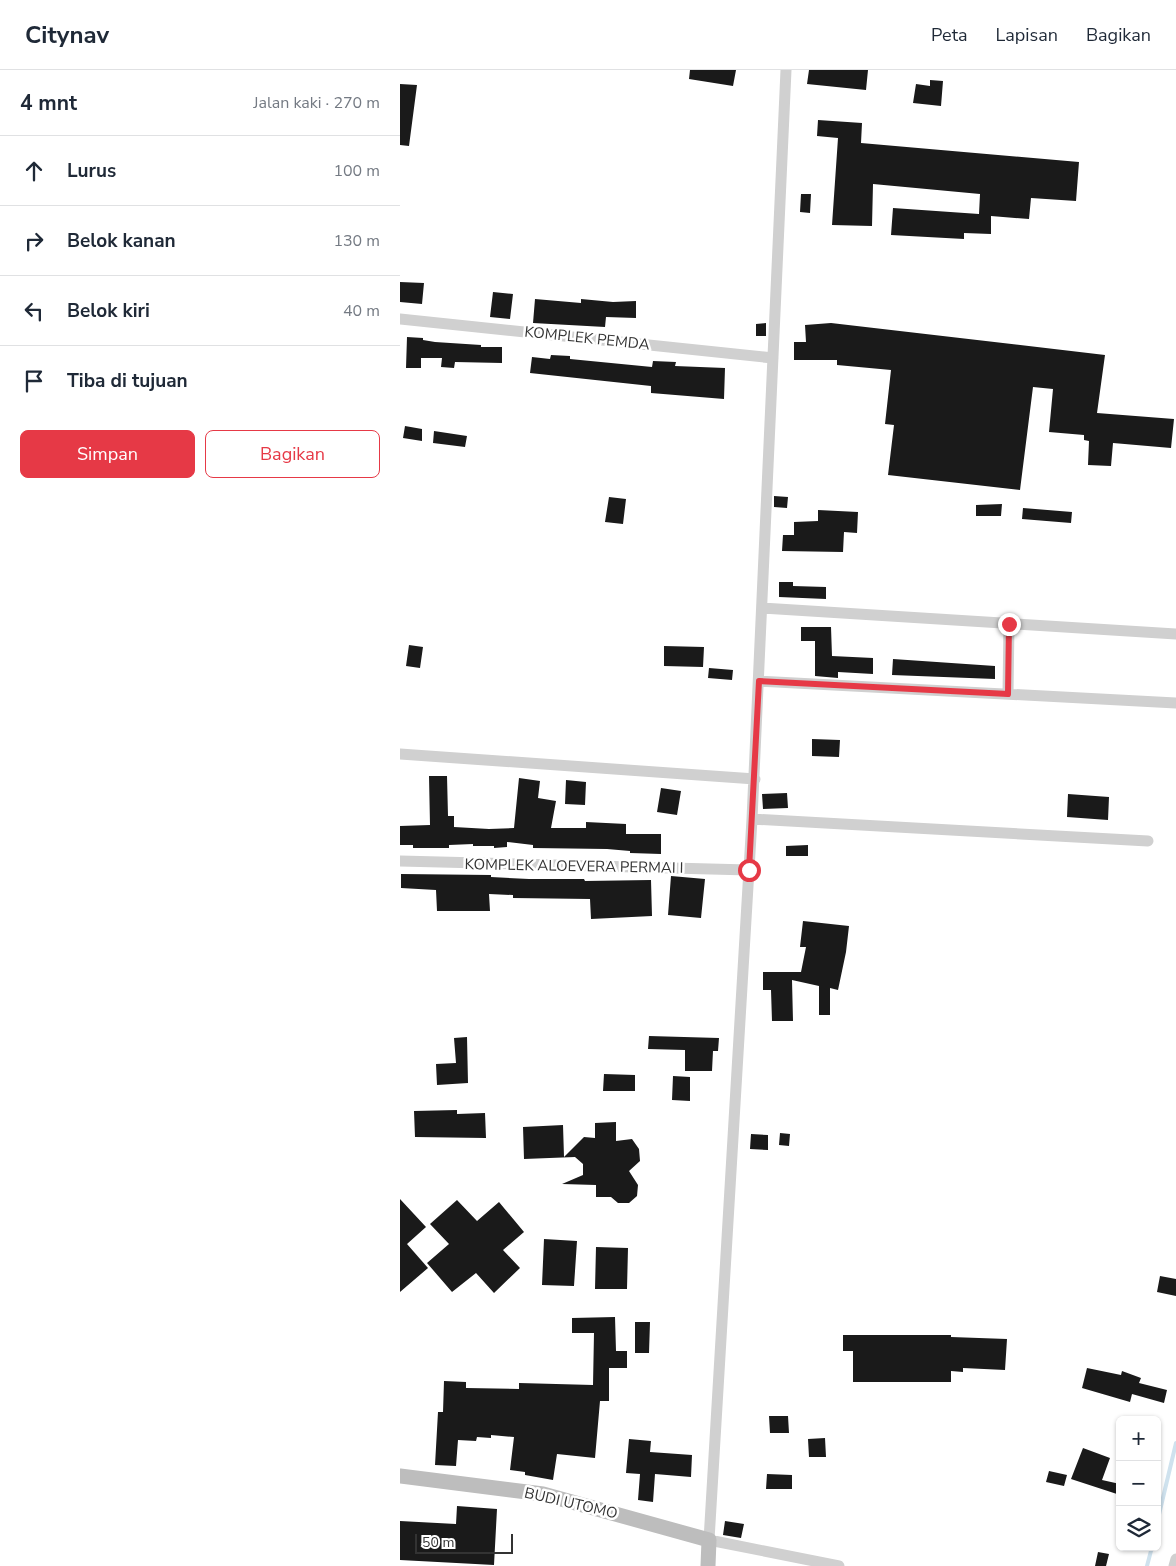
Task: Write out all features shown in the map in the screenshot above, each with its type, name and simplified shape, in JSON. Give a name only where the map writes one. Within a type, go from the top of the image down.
[{"type":"street","points":[[708,1566],[752,819],[786,70]]},
{"type":"street","name":"KOMPLEK PEMDA","points":[[400,319],[773,358]]},
{"type":"street","points":[[762,608],[1176,634]]},
{"type":"street","points":[[1008,694],[1009,624]]},
{"type":"street","points":[[759,681],[1176,703]]},
{"type":"street","points":[[400,754],[754,779]]},
{"type":"street","points":[[752,819],[1148,841]]},
{"type":"street","name":"KOMPLEK ALOEVERA PERMAI I","points":[[400,861],[749,870]]},
{"type":"street","name":"BUDI UTOMO","points":[[400,1476],[543,1494],[709,1540]]},
{"type":"street","points":[[709,1540],[839,1566]]},
{"type":"street","points":[[1174,1566],[1176,1559]]},
{"type":"building","points":[[690,70],[736,70],[733,86],[689,79]]},
{"type":"building","points":[[809,70],[868,70],[866,90],[807,84]]},
{"type":"building","points":[[930,80],[943,81],[941,106],[913,103],[916,84],[930,86]]},
{"type":"building","points":[[400,84],[417,85],[409,146],[400,145]]},
{"type":"building","points":[[818,120],[862,123],[861,143],[1079,162],[1076,201],[1031,198],[1029,219],[991,216],[991,234],[964,233],[964,239],[891,235],[893,208],[979,214],[980,194],[873,184],[872,226],[832,225],[838,138],[817,136]]},
{"type":"building","points":[[801,194],[811,194],[810,213],[800,212]]},
{"type":"building","points":[[400,282],[424,283],[422,304],[400,302]]},
{"type":"building","points":[[493,292],[513,294],[510,319],[490,317]]},
{"type":"building","points":[[535,299],[581,303],[581,299],[613,302],[636,301],[636,318],[606,317],[605,327],[533,323]]},
{"type":"building","points":[[766,323],[766,336],[756,336],[756,324]]},
{"type":"building","points":[[831,323],[1105,355],[1097,413],[1174,419],[1171,448],[1113,443],[1111,466],[1088,465],[1089,441],[1084,440],[1084,435],[1049,432],[1053,389],[1033,387],[1020,490],[888,475],[894,425],[885,424],[891,370],[837,365],[837,360],[794,360],[794,342],[806,342],[805,325]]},
{"type":"building","points":[[407,337],[423,338],[423,340],[435,342],[481,345],[481,347],[502,347],[502,363],[455,362],[454,368],[441,367],[442,358],[421,358],[421,368],[406,368]]},
{"type":"building","points":[[551,355],[570,356],[570,359],[652,367],[653,361],[676,362],[675,366],[725,368],[724,399],[651,393],[651,386],[530,373],[532,357],[550,359]]},
{"type":"building","points":[[405,426],[422,429],[422,441],[403,438]]},
{"type":"building","points":[[434,431],[467,436],[465,447],[433,443]]},
{"type":"building","points":[[774,496],[788,497],[787,508],[774,507]]},
{"type":"building","points":[[609,497],[626,499],[623,524],[605,522]]},
{"type":"building","points":[[1002,504],[1001,516],[976,516],[976,505]]},
{"type":"building","points":[[1023,508],[1072,512],[1071,523],[1022,519]]},
{"type":"building","points":[[818,510],[858,512],[857,533],[844,532],[843,552],[782,551],[783,535],[794,535],[794,522],[818,521]]},
{"type":"building","points":[[779,582],[793,582],[793,586],[826,587],[826,599],[779,597]]},
{"type":"building","points":[[801,627],[831,627],[832,656],[873,658],[873,674],[838,672],[838,678],[815,676],[815,641],[801,641]]},
{"type":"building","points":[[409,645],[423,647],[420,668],[406,666]]},
{"type":"building","points":[[664,646],[704,647],[703,667],[664,666]]},
{"type":"building","points":[[893,659],[995,666],[995,679],[892,675]]},
{"type":"building","points":[[709,668],[733,670],[732,680],[708,678]]},
{"type":"building","points":[[812,739],[840,740],[839,757],[812,756]]},
{"type":"building","points":[[429,776],[447,776],[448,816],[454,816],[454,827],[514,828],[519,778],[540,781],[538,798],[556,801],[551,828],[586,828],[586,822],[626,824],[626,834],[661,834],[661,854],[630,853],[630,851],[607,849],[533,848],[533,845],[507,842],[507,847],[494,848],[494,846],[473,846],[473,844],[449,845],[449,848],[413,848],[413,845],[400,845],[400,826],[430,825]]},
{"type":"building","points":[[566,780],[586,782],[585,805],[565,804]]},
{"type":"building","points":[[661,788],[681,791],[677,815],[657,812]]},
{"type":"building","points":[[787,793],[788,808],[763,809],[762,794]]},
{"type":"building","points":[[1068,794],[1109,797],[1108,820],[1067,817]]},
{"type":"building","points":[[808,845],[808,856],[786,856],[786,846]]},
{"type":"building","points":[[401,874],[491,875],[491,877],[584,879],[585,881],[651,880],[652,916],[591,919],[590,899],[513,898],[513,895],[489,894],[490,911],[437,911],[436,890],[401,888]]},
{"type":"building","points":[[671,876],[705,879],[701,918],[668,915]]},
{"type":"building","points":[[803,921],[849,926],[838,990],[830,988],[830,1015],[819,1015],[819,986],[792,980],[793,1021],[772,1021],[771,990],[763,990],[763,972],[801,972],[806,947],[800,947]]},
{"type":"building","points":[[649,1036],[719,1038],[718,1051],[713,1051],[712,1071],[685,1071],[685,1050],[648,1049]]},
{"type":"building","points":[[467,1037],[468,1083],[437,1085],[436,1064],[456,1063],[454,1038]]},
{"type":"building","points":[[604,1074],[635,1075],[635,1091],[603,1091]]},
{"type":"building","points":[[673,1076],[690,1077],[690,1101],[672,1100]]},
{"type":"building","points":[[457,1110],[457,1114],[485,1113],[486,1138],[415,1137],[414,1111]]},
{"type":"building","points":[[616,1122],[616,1141],[632,1139],[639,1149],[640,1161],[629,1171],[638,1185],[637,1196],[629,1203],[618,1203],[611,1197],[596,1197],[596,1185],[562,1184],[583,1175],[583,1164],[575,1157],[524,1159],[523,1127],[563,1125],[564,1157],[584,1137],[595,1138],[595,1123]]},
{"type":"building","points":[[780,1133],[790,1134],[789,1146],[779,1145]]},
{"type":"building","points":[[751,1134],[768,1135],[768,1150],[750,1149]]},
{"type":"building","points":[[400,1199],[426,1227],[407,1244],[428,1268],[400,1292]]},
{"type":"building","points":[[457,1200],[477,1221],[499,1202],[524,1232],[503,1250],[520,1268],[494,1293],[476,1273],[452,1292],[427,1263],[449,1244],[430,1224]]},
{"type":"building","points":[[544,1239],[577,1241],[574,1286],[542,1285]]},
{"type":"building","points":[[596,1247],[628,1248],[627,1289],[595,1289]]},
{"type":"building","points":[[1160,1276],[1176,1279],[1176,1296],[1157,1292]]},
{"type":"building","points":[[615,1317],[616,1351],[627,1351],[627,1368],[609,1368],[609,1401],[600,1401],[595,1458],[557,1454],[553,1480],[525,1475],[525,1472],[510,1470],[514,1437],[491,1435],[491,1438],[477,1437],[476,1441],[458,1440],[456,1466],[435,1465],[438,1412],[443,1412],[444,1381],[466,1382],[466,1388],[519,1389],[519,1383],[593,1385],[594,1333],[572,1333],[572,1318]]},
{"type":"building","points":[[635,1322],[650,1322],[649,1353],[635,1353]]},
{"type":"building","points":[[843,1335],[951,1335],[951,1337],[1007,1339],[1005,1370],[963,1368],[963,1372],[951,1371],[951,1382],[853,1382],[853,1351],[843,1351]]},
{"type":"building","points":[[1087,1368],[1121,1375],[1122,1371],[1141,1378],[1139,1383],[1167,1390],[1164,1403],[1132,1394],[1130,1402],[1082,1388]]},
{"type":"building","points":[[769,1416],[788,1416],[789,1433],[770,1433]]},
{"type":"building","points":[[825,1438],[826,1457],[809,1457],[808,1439]]},
{"type":"building","points":[[629,1439],[651,1441],[650,1452],[692,1455],[691,1477],[655,1474],[653,1502],[638,1500],[640,1474],[626,1473]]},
{"type":"building","points":[[1083,1448],[1110,1458],[1102,1480],[1116,1483],[1116,1494],[1071,1479]]},
{"type":"building","points":[[1049,1471],[1067,1475],[1064,1486],[1046,1482]]},
{"type":"building","points":[[767,1474],[792,1475],[792,1489],[766,1489]]},
{"type":"building","points":[[457,1506],[497,1509],[494,1565],[400,1560],[400,1521],[456,1524]]},
{"type":"building","points":[[725,1521],[744,1524],[741,1538],[723,1535]]},
{"type":"building","points":[[1098,1552],[1109,1554],[1106,1566],[1095,1566]]},
{"type":"waterway","points":[[1161,1506],[1176,1443]]},
{"type":"waterway","points":[[1147,1566],[1151,1551]]},
{"type":"route","points":[[749,870],[759,681],[1008,694],[1009,624]]}]
